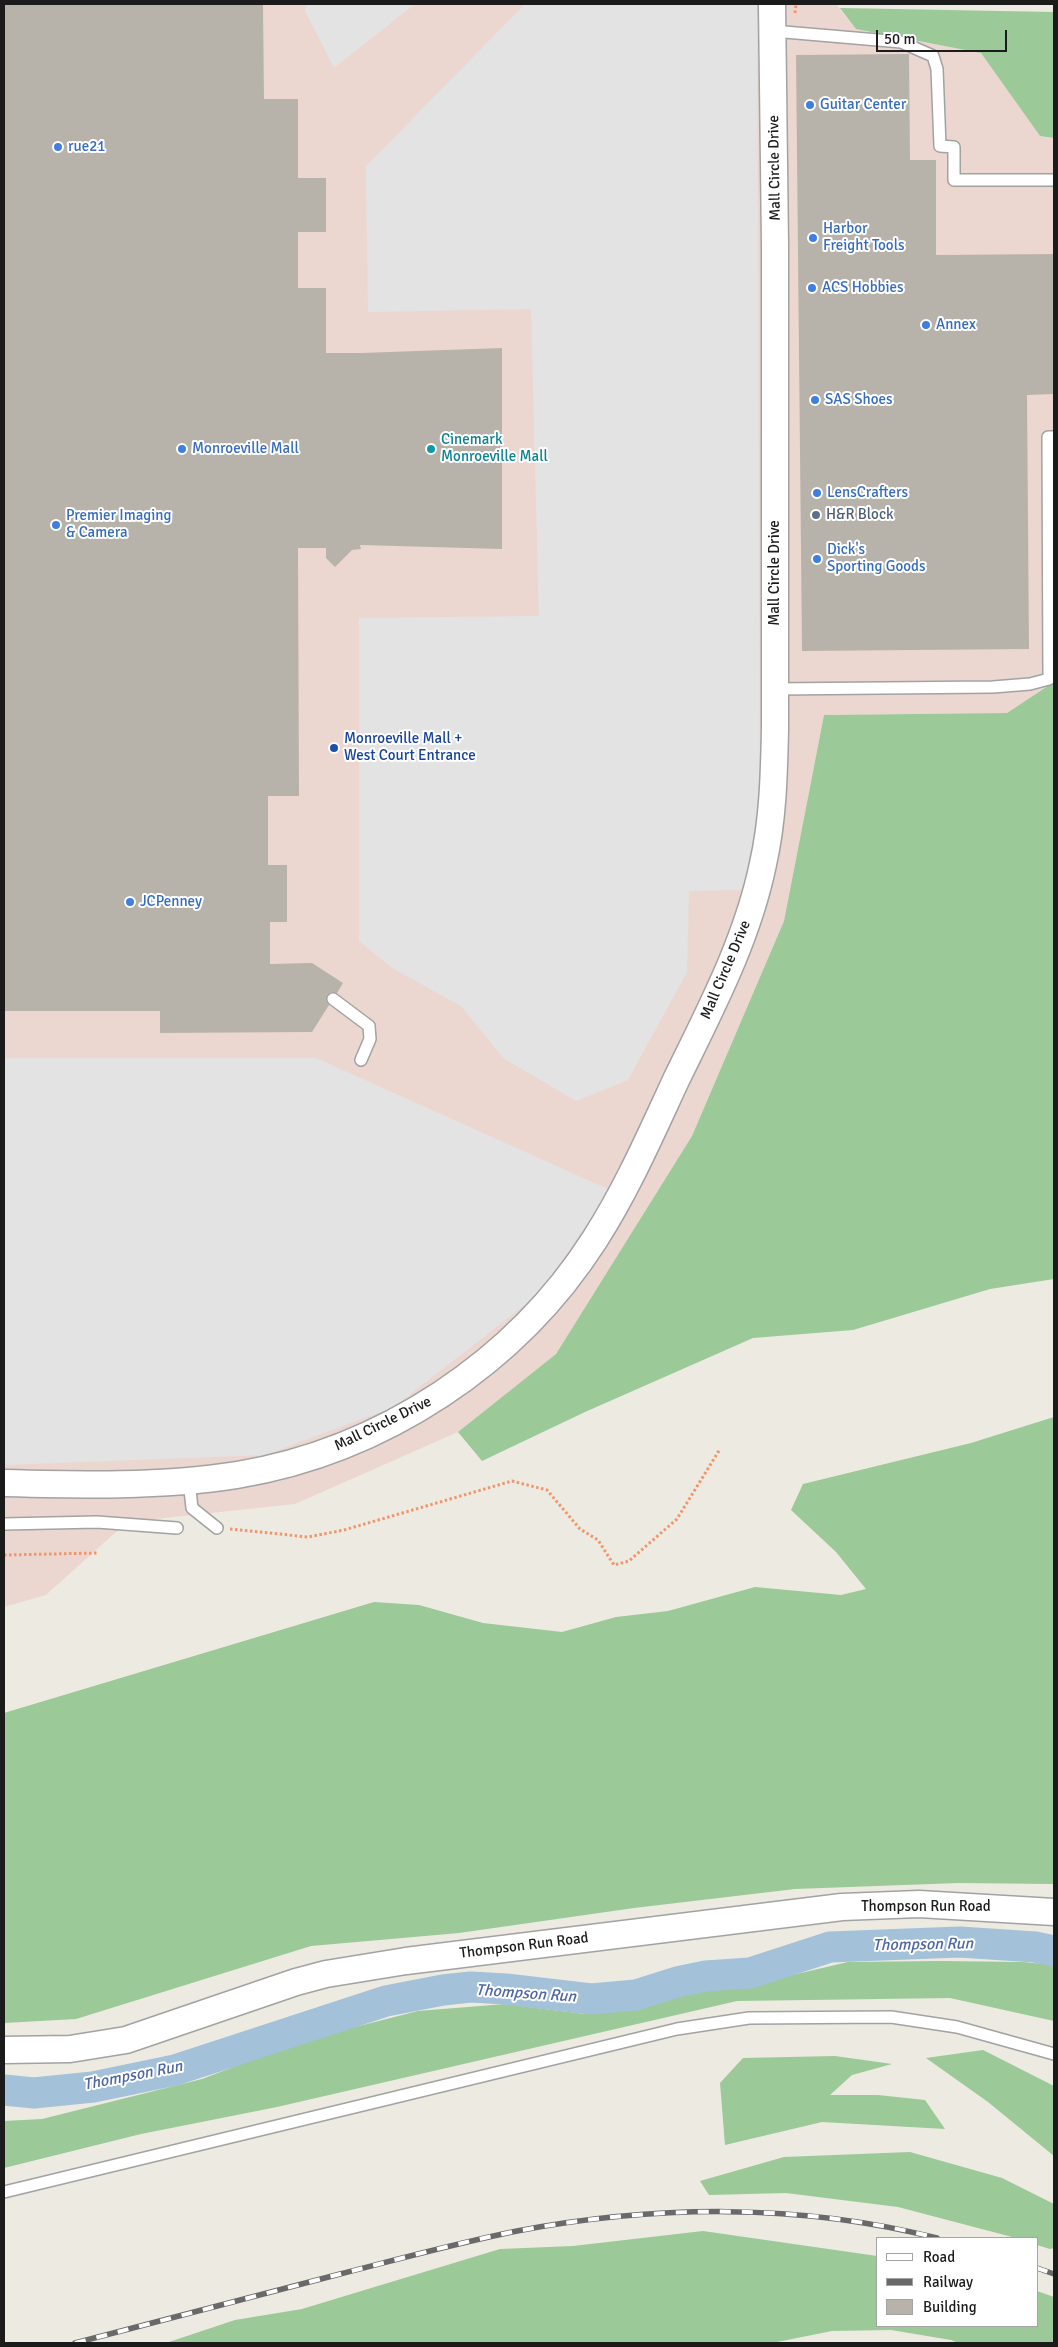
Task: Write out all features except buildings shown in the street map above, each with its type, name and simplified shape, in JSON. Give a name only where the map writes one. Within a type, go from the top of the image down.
[{"type":"street","name":"Mall Circle Drive","points":[[4,1483],[116,1484],[189,1481],[238,1475],[302,1459],[339,1446],[401,1418],[432,1400],[494,1355],[518,1334],[559,1290],[595,1239],[628,1181],[736,955],[760,879],[768,839],[773,797],[775,246],[784,32],[772,4]]},
{"type":"street","name":"Thompson Run Road","points":[[4,2050],[70,2049],[126,2040],[296,1982],[343,1970],[406,1961],[842,1907],[919,1904],[1054,1912]]},
{"type":"lane","points":[[784,32],[901,42],[933,56],[937,69],[940,146],[954,147],[954,180],[1054,180]]},
{"type":"lane","points":[[774,689],[993,687],[1030,684],[1049,679],[1048,437],[1054,437]]},
{"type":"lane","points":[[333,999],[369,1026],[370,1039],[361,1060]]},
{"type":"lane","points":[[189,1481],[192,1508],[217,1528]]},
{"type":"lane","points":[[4,1524],[97,1522],[176,1528]]},
{"type":"lane","points":[[4,2192],[668,2031],[749,2018],[891,2017],[956,2027],[1054,2054]]},
{"type":"path","points":[[784,32],[796,4]]},
{"type":"path","points":[[217,1528],[308,1537],[344,1530],[512,1481],[547,1490],[580,1529],[598,1540],[614,1565],[629,1561],[677,1519],[720,1449]]},
{"type":"path","points":[[4,1554],[98,1553]]},
{"type":"shaded area","name":"Monroeville Mall","points":[[4,4],[836,4],[856,29],[981,53],[1040,136],[1054,138],[1054,682],[1007,713],[824,715],[784,921],[692,1136],[556,1354],[458,1432],[295,1504],[127,1522],[46,1595],[4,1607]]},
{"type":"shaded area","points":[[307,4],[415,4],[334,68],[305,11]]},
{"type":"shaded area","points":[[525,4],[757,4],[760,807],[743,890],[689,891],[687,972],[628,1080],[576,1101],[503,1058],[461,1006],[392,968],[359,941],[359,618],[539,616],[531,309],[368,312],[366,166]]},
{"type":"shaded area","points":[[4,1058],[316,1058],[610,1190],[540,1293],[394,1407],[265,1455],[4,1465]]},
{"type":"green space","points":[[840,8],[1054,12],[1054,138],[1040,136],[981,53],[856,29]]},
{"type":"green space","points":[[1054,682],[1054,1279],[990,1289],[853,1330],[753,1338],[585,1412],[482,1461],[458,1432],[556,1354],[692,1136],[784,921],[824,715],[1007,713]]},
{"type":"green space","points":[[1054,1417],[1054,1884],[958,1883],[795,1889],[634,1908],[459,1933],[311,1946],[76,2019],[4,2023],[4,1713],[374,1602],[419,1605],[483,1623],[562,1632],[616,1617],[668,1611],[755,1587],[841,1595],[866,1589],[836,1552],[791,1510],[803,1484],[971,1443]]},
{"type":"green space","points":[[848,1962],[1023,1962],[1054,1965],[1054,2021],[950,1998],[737,2001],[277,2107],[141,2134],[4,2168],[4,2121],[42,2119],[202,2079],[304,2040],[418,2011],[505,2004],[585,2014],[706,1990],[771,1980]]},
{"type":"green space","points":[[983,2050],[1054,2086],[1054,2156],[988,2102],[926,2058]]},
{"type":"green space","points":[[835,2056],[892,2064],[852,2075],[830,2095],[878,2095],[925,2100],[945,2129],[822,2122],[725,2145],[720,2083],[743,2058]]},
{"type":"green space","points":[[910,2152],[1002,2178],[1054,2204],[1054,2248],[1050,2249],[1038,2245],[1038,2237],[1012,2237],[898,2207],[786,2193],[709,2195],[700,2181],[784,2157]]},
{"type":"green space","points":[[703,2231],[876,2256],[876,2327],[1038,2327],[1038,2291],[1054,2297],[1054,2343],[958,2343],[951,2340],[891,2330],[832,2331],[772,2343],[166,2343],[235,2320],[302,2309],[500,2249],[573,2246]]},
{"type":"waterway","name":"Thompson Run","points":[[4,2090],[34,2093],[93,2087],[175,2070],[386,2001],[443,1990],[471,1987],[506,1989],[591,1999],[636,1995],[677,1982],[706,1976],[750,1973],[830,1947],[960,1942],[1035,1947],[1054,1951]]},
{"type":"railway","points":[[75,2343],[450,2246],[569,2222],[674,2213],[780,2214],[833,2218],[932,2237]]},
{"type":"railway","points":[[1038,2268],[1054,2274]]},
{"type":"place","name":"Guitar Center","points":[[810,105]]},
{"type":"place","name":"rue21","points":[[58,147]]},
{"type":"place","name":"Harbor Freight Tools","points":[[813,238]]},
{"type":"place","name":"ACS Hobbies","points":[[812,288]]},
{"type":"place","name":"Annex","points":[[926,325]]},
{"type":"place","name":"SAS Shoes","points":[[815,400]]},
{"type":"place","name":"Monroeville Mall","points":[[182,449]]},
{"type":"place","name":"Cinemark Monroeville Mall","points":[[431,449]]},
{"type":"place","name":"LensCrafters","points":[[817,493]]},
{"type":"place","name":"H&R Block","points":[[816,515]]},
{"type":"place","name":"Premier Imaging & Camera","points":[[56,525]]},
{"type":"place","name":"Dick's Sporting Goods","points":[[817,559]]},
{"type":"place","name":"Monroeville Mall + West Court Entrance","points":[[334,748]]},
{"type":"place","name":"JCPenney","points":[[130,902]]}]
